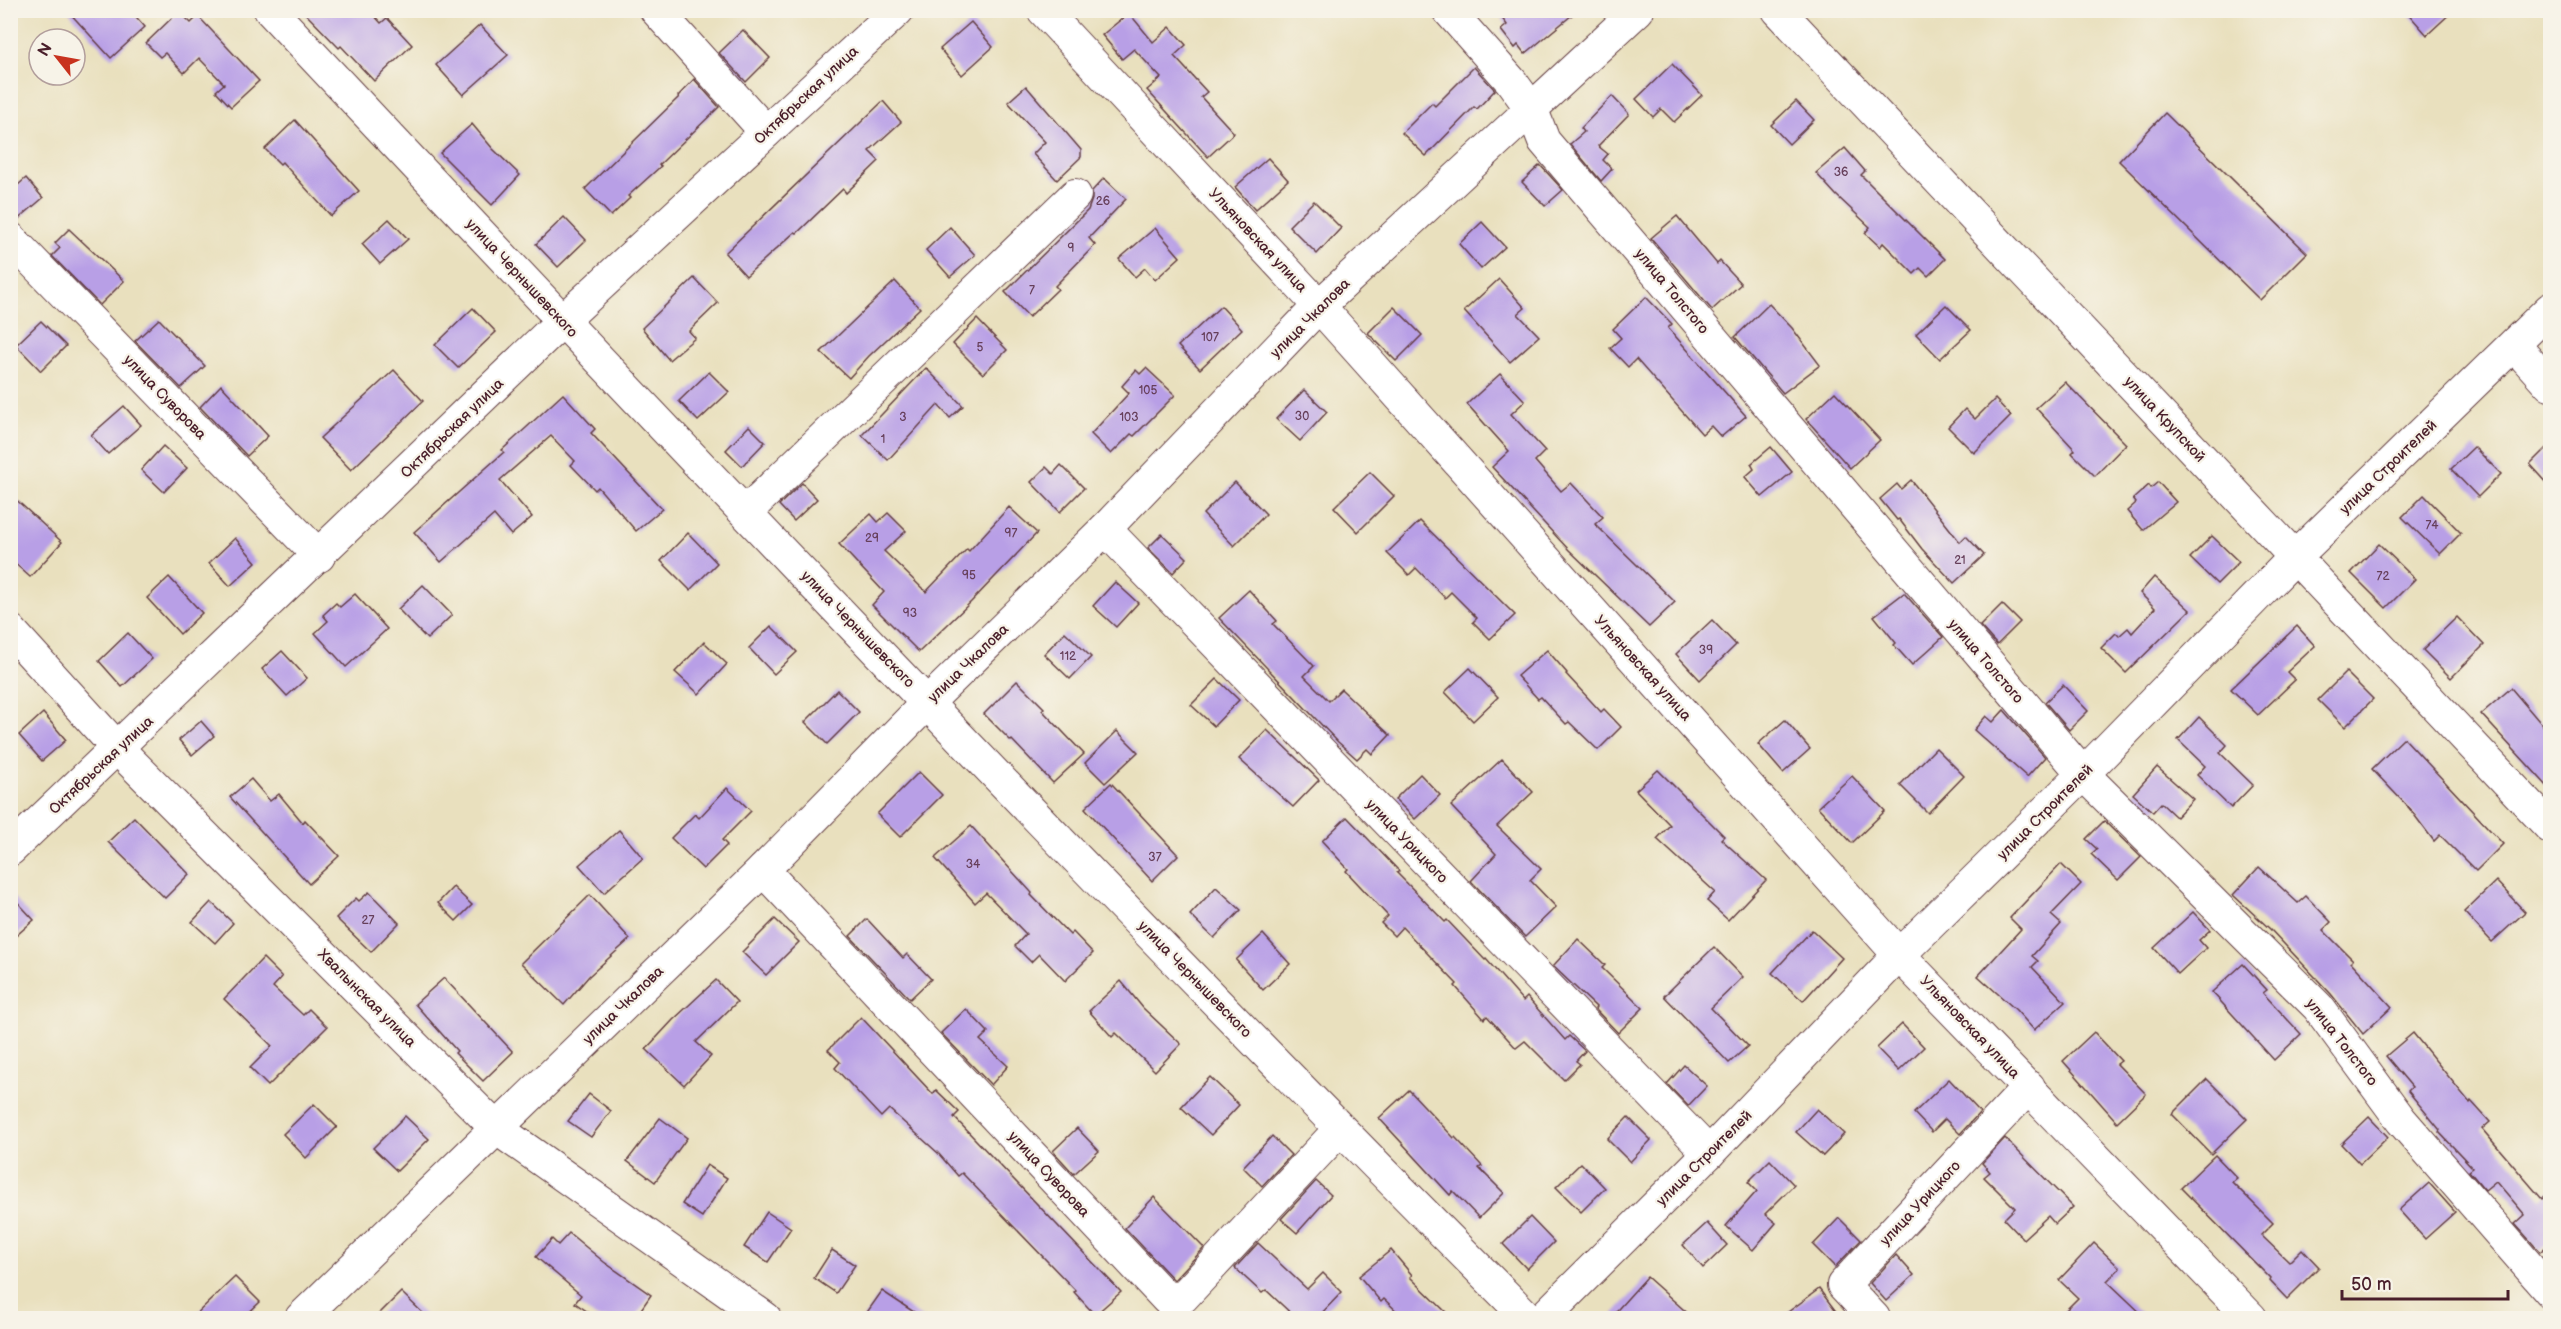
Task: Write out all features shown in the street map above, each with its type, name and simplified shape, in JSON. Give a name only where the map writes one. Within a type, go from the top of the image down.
[{"type":"street","name":"улица Чернышевского","points":[[270,10],[562,321],[747,512],[927,703],[1340,1129],[1528,1318]]},
{"type":"street","points":[[656,10],[766,132]]},
{"type":"street","name":"Октябрьская улица","points":[[10,850],[118,749],[562,321],[898,10]]},
{"type":"street","name":"Ульяновская улица","points":[[1043,10],[1319,306],[1899,955],[2251,1318]]},
{"type":"street","name":"улица Толстого","points":[[1448,10],[1511,81],[1532,110],[1544,141],[2083,774],[2318,1007],[2401,1119],[2550,1291]]},
{"type":"street","name":"улица Чкалова","points":[[301,1318],[763,870],[927,703],[1105,529],[1319,306],[1638,10]]},
{"type":"street","name":"улица Крупской","points":[[1778,10],[2550,827]]},
{"type":"street","points":[[747,512],[1075,195]]},
{"type":"street","name":"улица Суворова","points":[[10,238],[319,556]]},
{"type":"street","name":"улица Строителей","points":[[1543,1318],[1709,1153],[1899,955],[2083,774],[2295,557],[2550,309]]},
{"type":"street","points":[[2514,345],[2550,385]]},
{"type":"street","name":"улица Урицкого","points":[[1105,529],[1709,1153]]},
{"type":"street","name":"Хвалынская улица","points":[[10,630],[118,749],[496,1128],[765,1318]]},
{"type":"street","name":"улица Суворова","points":[[763,870],[1167,1299],[1183,1297],[1340,1129]]},
{"type":"street","name":"улица Урицкого","points":[[1874,1318],[1843,1286],[2029,1087]]},
{"type":"building","points":[[67,10],[130,10],[145,27],[111,58],[87,32],[87,27],[83,27]]},
{"type":"building","points":[[302,10],[369,10],[381,23],[387,18],[412,45],[374,81]]},
{"type":"building","points":[[1496,10],[1578,10],[1525,54],[1518,45],[1515,48],[1501,30],[1507,25]]},
{"type":"building","points":[[2405,10],[2454,10],[2427,35]]},
{"type":"building","points":[[179,11],[191,23],[198,16],[259,81],[231,107],[216,91],[224,84],[199,58],[184,73],[165,53],[160,57],[146,43]]},
{"type":"building","points":[[1129,13],[1153,42],[1170,27],[1186,45],[1174,56],[1207,92],[1201,97],[1234,133],[1208,157],[1147,90],[1161,78],[1134,49],[1122,59],[1102,35]]},
{"type":"building","points":[[971,22],[993,47],[962,75],[940,49]]},
{"type":"building","points":[[480,25],[508,55],[463,95],[436,65]]},
{"type":"building","points":[[743,30],[770,58],[746,82],[719,53]]},
{"type":"building","points":[[1672,64],[1702,95],[1674,122],[1661,109],[1653,117],[1636,99]]},
{"type":"building","points":[[1474,67],[1495,90],[1477,109],[1474,107],[1426,156],[1402,133],[1432,103],[1435,106]]},
{"type":"building","points":[[694,79],[719,107],[628,196],[630,198],[611,216],[585,189],[679,97]]},
{"type":"building","points":[[1026,86],[1081,150],[1081,157],[1057,180],[1033,154],[1045,142],[1008,102]]},
{"type":"building","points":[[1612,96],[1629,114],[1598,146],[1608,154],[1603,160],[1612,169],[1601,181],[1570,144],[1584,132],[1581,128]]},
{"type":"building","points":[[883,101],[901,122],[869,151],[879,161],[846,193],[843,189],[797,233],[795,232],[746,276],[725,253]]},
{"type":"building","points":[[1796,101],[1814,120],[1789,144],[1771,125]]},
{"type":"building","points":[[2165,113],[2307,253],[2260,300],[2119,161]]},
{"type":"building","points":[[295,120],[359,191],[331,216],[282,162],[280,164],[265,149]]},
{"type":"building","points":[[472,124],[493,149],[520,175],[492,205],[440,153]]},
{"type":"building","points":[[1845,148],[1865,171],[1861,175],[1945,259],[1928,276],[1920,268],[1914,274],[1883,243],[1880,247],[1865,233],[1870,227],[1816,173]]},
{"type":"building","points":[[1268,158],[1288,180],[1255,210],[1235,187]]},
{"type":"building","points":[[1540,165],[1563,190],[1545,206],[1522,182]]},
{"type":"building","points":[[26,178],[43,198],[16,221],[10,221],[10,192]]},
{"type":"building","points":[[1104,178],[1126,199],[1089,238],[1095,245],[1055,286],[1058,289],[1029,317],[1005,292],[1088,210],[1092,191]]},
{"type":"building","points":[[1314,201],[1341,228],[1317,254],[1289,226]]},
{"type":"building","points":[[1677,216],[1717,264],[1720,261],[1741,284],[1712,310],[1651,238]]},
{"type":"building","points":[[564,217],[586,240],[558,267],[536,244]]},
{"type":"building","points":[[389,219],[408,239],[380,264],[362,244]]},
{"type":"building","points":[[1482,222],[1505,247],[1481,269],[1459,244]]},
{"type":"building","points":[[950,227],[975,255],[950,277],[926,250]]},
{"type":"building","points":[[1155,228],[1180,257],[1155,280],[1145,268],[1135,277],[1119,259]]},
{"type":"building","points":[[69,229],[124,281],[100,305],[52,256],[60,248],[55,243]]},
{"type":"building","points":[[694,278],[718,303],[689,331],[695,338],[669,360],[642,328]]},
{"type":"building","points":[[1499,279],[1525,308],[1518,314],[1539,336],[1510,362],[1464,311]]},
{"type":"building","points":[[895,281],[920,308],[849,378],[821,352]]},
{"type":"building","points":[[1646,297],[1672,324],[1668,328],[1746,416],[1721,437],[1711,426],[1702,434],[1636,359],[1628,367],[1610,348],[1621,338],[1613,329]]},
{"type":"building","points":[[1769,304],[1792,328],[1820,365],[1783,393],[1735,337]]},
{"type":"building","points":[[1946,305],[1971,330],[1940,359],[1916,334]]},
{"type":"building","points":[[1221,306],[1242,329],[1200,369],[1178,346]]},
{"type":"building","points":[[1394,307],[1422,335],[1396,361],[1368,333]]},
{"type":"building","points":[[473,308],[496,332],[458,368],[435,345]]},
{"type":"building","points":[[159,319],[205,366],[181,388],[135,341]]},
{"type":"building","points":[[977,319],[1007,350],[983,374],[953,344]]},
{"type":"building","points":[[41,321],[66,346],[41,371],[16,345]]},
{"type":"building","points":[[926,368],[963,406],[950,418],[938,405],[888,460],[862,435]]},
{"type":"building","points":[[1146,368],[1175,395],[1134,436],[1131,434],[1111,454],[1091,434],[1129,393],[1122,386],[1136,370],[1140,374]]},
{"type":"building","points":[[394,370],[423,401],[351,470],[320,438]]},
{"type":"building","points":[[709,372],[729,392],[698,421],[679,401]]},
{"type":"building","points":[[1500,374],[1525,401],[1511,414],[1545,451],[1535,461],[1561,491],[1571,483],[1603,517],[1595,524],[1675,602],[1649,627],[1569,550],[1492,467],[1509,451],[1467,404]]},
{"type":"building","points":[[2065,382],[2126,444],[2095,476],[2072,453],[2075,450],[2036,408]]},
{"type":"building","points":[[221,385],[268,436],[247,456],[200,407]]},
{"type":"building","points":[[1304,390],[1327,412],[1300,441],[1276,419]]},
{"type":"building","points":[[1835,392],[1880,440],[1850,468],[1806,419]]},
{"type":"building","points":[[563,394],[595,429],[591,433],[662,509],[636,531],[598,487],[595,490],[571,465],[575,461],[551,436],[500,480],[532,517],[511,535],[494,515],[441,562],[414,532],[504,452],[502,450]]},
{"type":"building","points":[[1995,399],[2011,416],[1974,453],[1948,427],[1965,409],[1975,419]]},
{"type":"building","points":[[124,406],[141,425],[108,454],[91,435]]},
{"type":"building","points":[[749,426],[765,442],[742,466],[726,450]]},
{"type":"building","points":[[2550,444],[2550,486],[2530,464]]},
{"type":"building","points":[[163,446],[187,468],[164,492],[141,470]]},
{"type":"building","points":[[1771,447],[1792,472],[1762,497],[1745,477],[1754,469],[1751,464]]},
{"type":"building","points":[[2474,447],[2501,474],[2478,497],[2451,469]]},
{"type":"building","points":[[1061,465],[1084,488],[1060,512],[1031,482],[1046,467],[1053,474]]},
{"type":"building","points":[[1370,472],[1394,496],[1358,532],[1334,507]]},
{"type":"building","points":[[1911,480],[1960,542],[1966,536],[1984,555],[1954,583],[1880,499],[1897,484],[1901,489]]},
{"type":"building","points":[[1235,482],[1266,514],[1234,546],[1203,514]]},
{"type":"building","points":[[2158,482],[2176,502],[2143,530],[2127,511],[2136,503],[2133,499],[2149,485],[2151,488]]},
{"type":"building","points":[[802,483],[817,499],[794,521],[779,505]]},
{"type":"building","points":[[10,494],[62,542],[30,577],[10,559]]},
{"type":"building","points":[[2424,495],[2461,533],[2440,554],[2402,517]]},
{"type":"building","points":[[1009,507],[1037,533],[919,652],[872,605],[884,592],[839,544],[871,514],[878,522],[888,513],[906,531],[884,551],[926,592],[967,549],[969,551]]},
{"type":"building","points":[[1420,521],[1515,615],[1490,639],[1473,622],[1477,618],[1451,592],[1445,598],[1416,568],[1409,575],[1387,553]]},
{"type":"building","points":[[688,533],[717,563],[690,590],[661,561]]},
{"type":"building","points":[[1162,534],[1187,558],[1173,573],[1148,548]]},
{"type":"building","points":[[2212,536],[2239,562],[2217,584],[2190,558]]},
{"type":"building","points":[[235,538],[256,562],[230,586],[209,563]]},
{"type":"building","points":[[2379,544],[2415,579],[2386,608],[2351,573]]},
{"type":"building","points":[[169,577],[202,613],[180,634],[147,598]]},
{"type":"building","points":[[2154,577],[2190,610],[2126,673],[2101,648],[2116,633],[2119,636],[2128,628],[2132,633],[2155,608],[2140,593]]},
{"type":"building","points":[[1115,582],[1138,603],[1116,627],[1093,606]]},
{"type":"building","points":[[423,585],[452,615],[427,639],[398,609]]},
{"type":"building","points":[[1249,590],[1277,621],[1273,624],[1314,666],[1304,676],[1329,701],[1341,689],[1390,735],[1372,754],[1367,749],[1357,759],[1219,618]]},
{"type":"building","points":[[1904,593],[1943,637],[1912,665],[1894,645],[1896,643],[1874,616]]},
{"type":"building","points":[[355,594],[387,629],[346,667],[315,633],[328,621],[323,615],[336,603],[340,607]]},
{"type":"building","points":[[2002,604],[2020,622],[1997,645],[1980,626]]},
{"type":"building","points":[[2457,617],[2484,645],[2451,678],[2423,650]]},
{"type":"building","points":[[1712,620],[1736,645],[1700,680],[1676,654]]},
{"type":"building","points":[[771,626],[797,652],[774,674],[749,648]]},
{"type":"building","points":[[2297,626],[2315,646],[2287,672],[2295,680],[2258,715],[2231,689]]},
{"type":"building","points":[[1065,632],[1091,657],[1070,679],[1044,654]]},
{"type":"building","points":[[128,633],[152,659],[122,687],[99,661]]},
{"type":"building","points":[[704,642],[727,664],[699,694],[675,672]]},
{"type":"building","points":[[1547,650],[1601,712],[1604,709],[1621,727],[1598,750],[1569,722],[1566,724],[1541,697],[1538,699],[1517,676]]},
{"type":"building","points":[[282,651],[307,678],[287,696],[262,669]]},
{"type":"building","points":[[1470,668],[1498,697],[1473,721],[1445,692]]},
{"type":"building","points":[[2346,672],[2373,699],[2345,727],[2318,700]]},
{"type":"building","points":[[1217,679],[1239,700],[1214,726],[1191,705]]},
{"type":"building","points":[[1017,681],[1084,754],[1053,783],[984,714]]},
{"type":"building","points":[[2063,685],[2088,711],[2069,730],[2045,702]]},
{"type":"building","points":[[2511,688],[2550,734],[2550,789],[2481,714]]},
{"type":"building","points":[[837,690],[859,712],[827,744],[805,722]]},
{"type":"building","points":[[2004,710],[2045,757],[2027,777],[1974,730],[1986,716],[1993,722]]},
{"type":"building","points":[[43,713],[66,740],[42,761],[19,735]]},
{"type":"building","points":[[2199,717],[2227,745],[2220,753],[2253,785],[2231,808],[2197,775],[2205,766],[2178,740]]},
{"type":"building","points":[[1785,720],[1810,749],[1783,773],[1758,744]]},
{"type":"building","points":[[201,721],[214,736],[192,755],[179,740]]},
{"type":"building","points":[[1267,730],[1319,780],[1293,807],[1239,759]]},
{"type":"building","points":[[1117,731],[1138,752],[1105,783],[1085,763]]},
{"type":"building","points":[[2404,738],[2503,844],[2476,871],[2440,835],[2434,841],[2409,808],[2372,769]]},
{"type":"building","points":[[1936,748],[1964,776],[1928,813],[1900,785]]},
{"type":"building","points":[[1502,759],[1533,792],[1497,826],[1541,869],[1530,880],[1556,907],[1525,937],[1471,881],[1496,854],[1451,806]]},
{"type":"building","points":[[2157,767],[2193,799],[2176,817],[2161,803],[2153,812],[2133,794]]},
{"type":"building","points":[[1658,770],[1724,836],[1721,839],[1766,880],[1728,920],[1707,901],[1715,892],[1657,839],[1670,825],[1636,790]]},
{"type":"building","points":[[919,772],[942,795],[900,837],[877,814]]},
{"type":"building","points":[[1420,774],[1440,795],[1415,819],[1395,799]]},
{"type":"building","points":[[1852,776],[1885,811],[1852,843],[1818,807]]},
{"type":"building","points":[[251,779],[270,801],[279,794],[303,823],[305,820],[339,856],[309,884],[230,797]]},
{"type":"building","points":[[1111,783],[1178,855],[1152,881],[1085,808]]},
{"type":"building","points":[[727,788],[751,811],[722,840],[727,845],[703,869],[671,838],[695,814],[699,818]]},
{"type":"building","points":[[134,817],[189,874],[165,898],[108,842]]},
{"type":"building","points":[[1347,817],[1399,871],[1397,873],[1445,922],[1447,920],[1486,959],[1523,1001],[1527,997],[1565,1040],[1569,1036],[1585,1051],[1576,1061],[1580,1064],[1564,1080],[1525,1041],[1516,1048],[1487,1016],[1484,1019],[1455,986],[1457,984],[1402,927],[1394,936],[1381,923],[1388,916],[1346,871],[1348,869],[1322,841]]},
{"type":"building","points":[[2104,821],[2141,857],[2118,880],[2091,854],[2097,849],[2086,839]]},
{"type":"building","points":[[971,826],[1032,893],[1031,895],[1070,935],[1073,932],[1093,953],[1065,981],[1039,954],[1031,962],[1015,946],[1026,934],[986,893],[975,903],[935,858]]},
{"type":"building","points":[[619,830],[643,858],[604,893],[579,865]]},
{"type":"building","points":[[2061,864],[2081,884],[2051,915],[2061,924],[2032,956],[2038,961],[2032,967],[2065,1002],[2034,1030],[2016,1010],[1978,976],[2021,929],[2010,918]]},
{"type":"building","points":[[2259,867],[2298,903],[2306,896],[2331,922],[2323,930],[2353,960],[2351,962],[2392,1007],[2363,1034],[2331,994],[2270,929],[2233,895]]},
{"type":"building","points":[[2496,881],[2525,912],[2492,942],[2464,912]]},
{"type":"building","points":[[453,887],[472,905],[456,921],[438,903]]},
{"type":"building","points":[[1216,887],[1241,910],[1214,938],[1190,915]]},
{"type":"building","points":[[369,892],[399,923],[371,952],[336,918],[356,898],[359,901]]},
{"type":"building","points":[[10,894],[34,920],[10,941]]},
{"type":"building","points":[[590,895],[630,939],[589,976],[564,1005],[521,963]]},
{"type":"building","points":[[211,902],[233,923],[215,943],[192,922]]},
{"type":"building","points":[[2193,912],[2210,930],[2199,940],[2206,948],[2178,974],[2154,948]]},
{"type":"building","points":[[775,919],[799,942],[766,975],[742,952]]},
{"type":"building","points":[[867,919],[903,958],[907,954],[931,979],[910,999],[850,936]]},
{"type":"building","points":[[1812,930],[1842,958],[1803,1001],[1772,973]]},
{"type":"building","points":[[1263,934],[1290,964],[1263,990],[1236,960]]},
{"type":"building","points":[[1578,939],[1605,965],[1602,968],[1643,1008],[1618,1033],[1595,1009],[1596,1007],[1553,966]]},
{"type":"building","points":[[1714,947],[1743,977],[1711,1008],[1748,1046],[1729,1063],[1664,996]]},
{"type":"building","points":[[263,958],[282,977],[273,987],[303,1015],[309,1009],[327,1027],[268,1086],[250,1068],[272,1046],[224,999]]},
{"type":"building","points":[[2243,964],[2267,990],[2263,993],[2301,1034],[2274,1060],[2212,992]]},
{"type":"building","points":[[444,978],[513,1052],[483,1081],[455,1053],[457,1051],[415,1004]]},
{"type":"building","points":[[716,980],[737,1002],[696,1042],[711,1056],[684,1085],[646,1049]]},
{"type":"building","points":[[1121,981],[1143,1008],[1181,1044],[1155,1071],[1116,1033],[1112,1037],[1089,1011]]},
{"type":"building","points":[[966,1009],[988,1032],[980,1040],[1008,1066],[991,1085],[941,1033]]},
{"type":"building","points":[[861,1017],[933,1094],[936,1090],[959,1112],[954,1117],[1121,1292],[1095,1315],[1074,1292],[1076,1291],[962,1173],[958,1176],[938,1153],[889,1109],[881,1117],[835,1068],[840,1062],[828,1050]]},
{"type":"building","points":[[1902,1024],[1924,1047],[1899,1071],[1877,1048]]},
{"type":"building","points":[[2094,1032],[2121,1061],[2117,1064],[2146,1094],[2117,1122],[2063,1061]]},
{"type":"building","points":[[2413,1033],[2470,1103],[2471,1101],[2490,1122],[2482,1129],[2542,1199],[2550,1191],[2550,1243],[2540,1252],[2515,1224],[2525,1215],[2496,1181],[2485,1190],[2469,1171],[2473,1168],[2439,1132],[2440,1130],[2408,1091],[2412,1087],[2386,1056]]},
{"type":"building","points":[[1684,1065],[1707,1086],[1688,1106],[1667,1084]]},
{"type":"building","points":[[1210,1077],[1239,1105],[1211,1135],[1181,1107]]},
{"type":"building","points":[[1949,1079],[1980,1112],[1960,1134],[1945,1119],[1932,1132],[1914,1113]]},
{"type":"building","points":[[2207,1079],[2247,1119],[2211,1154],[2172,1114]]},
{"type":"building","points":[[1409,1090],[1482,1166],[1479,1168],[1504,1193],[1479,1218],[1453,1191],[1450,1195],[1379,1118]]},
{"type":"building","points":[[589,1094],[611,1111],[591,1137],[568,1121]]},
{"type":"building","points":[[314,1104],[337,1127],[306,1158],[283,1134]]},
{"type":"building","points":[[1817,1109],[1844,1134],[1823,1156],[1796,1132]]},
{"type":"building","points":[[405,1116],[429,1139],[397,1171],[373,1148]]},
{"type":"building","points":[[1628,1117],[1651,1140],[1630,1162],[1607,1139]]},
{"type":"building","points":[[2369,1117],[2388,1137],[2360,1164],[2341,1144]]},
{"type":"building","points":[[660,1118],[687,1138],[655,1182],[627,1161]]},
{"type":"building","points":[[1077,1128],[1099,1151],[1074,1174],[1053,1151]]},
{"type":"building","points":[[1272,1136],[1291,1155],[1262,1186],[1243,1167]]},
{"type":"building","points":[[2005,1138],[2073,1207],[2055,1224],[2048,1216],[2023,1239],[2004,1219],[2015,1208],[1984,1177],[1990,1172],[1982,1163]]},
{"type":"building","points":[[2215,1155],[2237,1178],[2232,1182],[2273,1223],[2261,1235],[2289,1262],[2302,1249],[2319,1267],[2287,1299],[2270,1281],[2271,1279],[2181,1188]]},
{"type":"building","points":[[1770,1160],[1794,1185],[1765,1214],[1776,1223],[1753,1250],[1726,1226],[1757,1191],[1748,1182]]},
{"type":"building","points":[[1581,1163],[1605,1188],[1581,1212],[1556,1187]]},
{"type":"building","points":[[707,1165],[727,1178],[702,1217],[682,1204]]},
{"type":"building","points":[[1316,1181],[1331,1195],[1297,1233],[1281,1219]]},
{"type":"building","points":[[2429,1183],[2455,1212],[2425,1239],[2399,1210]]},
{"type":"building","points":[[1154,1197],[1204,1248],[1174,1280],[1125,1228]]},
{"type":"building","points":[[767,1212],[791,1228],[768,1262],[744,1247]]},
{"type":"building","points":[[1530,1217],[1554,1242],[1527,1269],[1503,1244]]},
{"type":"building","points":[[1839,1218],[1861,1240],[1835,1267],[1813,1245]]},
{"type":"building","points":[[1707,1223],[1727,1245],[1703,1268],[1683,1245]]},
{"type":"building","points":[[569,1233],[604,1262],[651,1295],[635,1318],[597,1318],[575,1303],[581,1295],[536,1257],[552,1239],[558,1245]]},
{"type":"building","points":[[1258,1243],[1307,1289],[1323,1273],[1342,1292],[1317,1318],[1296,1318],[1266,1290],[1262,1293],[1235,1268]]},
{"type":"building","points":[[2094,1243],[2120,1268],[2107,1281],[2146,1318],[2058,1318],[2078,1298],[2059,1280]]},
{"type":"building","points":[[832,1250],[855,1265],[836,1293],[814,1278]]},
{"type":"building","points":[[1391,1250],[1412,1275],[1410,1277],[1452,1318],[1404,1318],[1384,1299],[1381,1302],[1359,1276]]},
{"type":"building","points":[[1896,1255],[1914,1275],[1886,1301],[1870,1283]]},
{"type":"building","points":[[235,1277],[260,1302],[243,1318],[192,1318]]},
{"type":"building","points":[[1647,1277],[1693,1318],[1610,1318]]},
{"type":"building","points":[[1819,1289],[1841,1318],[1780,1318]]},
{"type":"building","points":[[882,1291],[923,1318],[863,1318]]},
{"type":"building","points":[[401,1292],[428,1318],[375,1318]]}]
